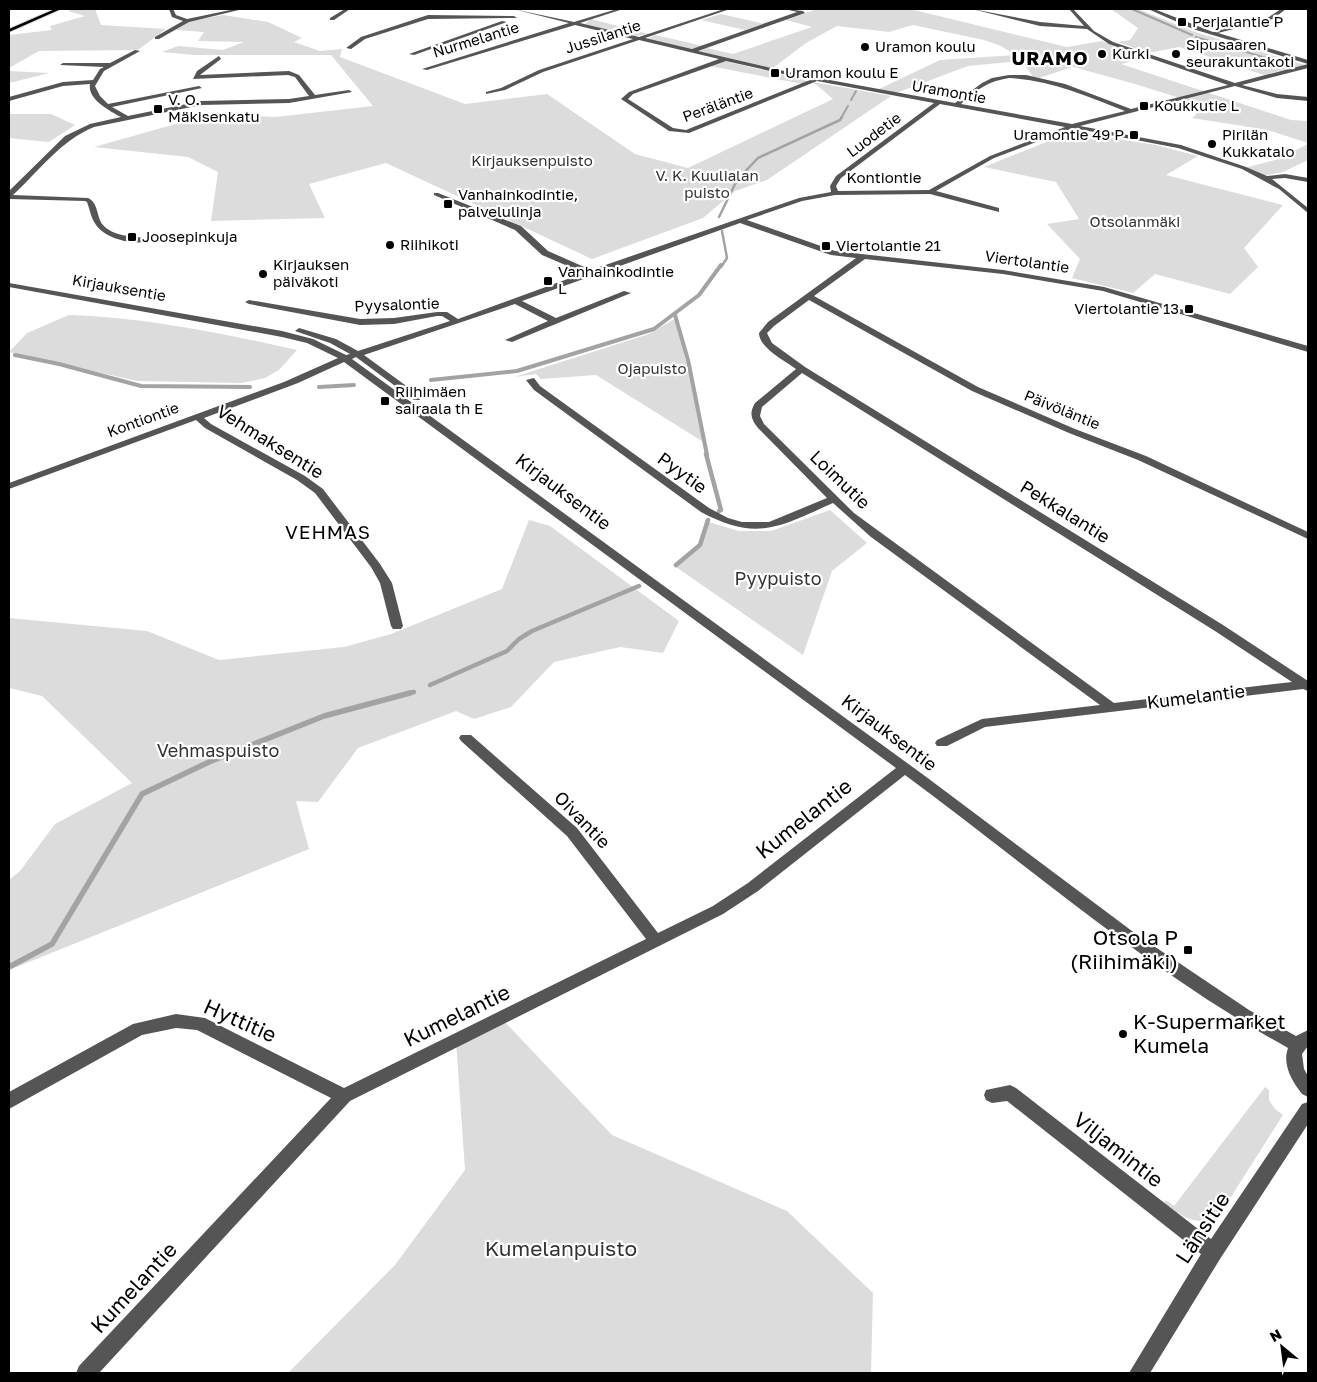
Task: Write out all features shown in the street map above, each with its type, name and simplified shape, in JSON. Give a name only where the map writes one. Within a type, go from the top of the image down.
[{"type":"main road","points":[[10,29],[51,9]]},
{"type":"main road","points":[[10,29],[59,9]]},
{"type":"street","points":[[171,9],[174,16],[187,21]]},
{"type":"street","points":[[157,38],[187,21],[241,9]]},
{"type":"street","points":[[332,19],[348,9]]},
{"type":"street","name":"Uramontie","points":[[515,9],[816,80],[1073,126],[1191,150],[1244,168],[1266,178],[1308,211]]},
{"type":"street","name":"Nurmelantie","points":[[425,69],[621,9]]},
{"type":"street","name":"Jussilantie","points":[[488,93],[503,89],[541,71],[728,9]]},
{"type":"street","points":[[693,51],[803,12],[787,9]]},
{"type":"street","points":[[974,9],[1040,24],[1089,28]]},
{"type":"street","points":[[1071,9],[1096,35],[1111,42],[1236,85],[1278,96],[1308,100]]},
{"type":"street","points":[[1150,9],[1165,17],[1212,34],[1308,62]]},
{"type":"street","points":[[1212,34],[1271,18],[1284,9]]},
{"type":"street","points":[[412,54],[514,18],[545,10]]},
{"type":"street","points":[[350,48],[363,38],[428,17],[514,18]]},
{"type":"street","points":[[127,118],[106,106],[95,95],[93,82],[102,70],[137,51]]},
{"type":"street","points":[[196,77],[219,58]]},
{"type":"street","name":"Peräläntie","points":[[725,59],[632,93],[624,99],[671,130],[687,132],[816,80]]},
{"type":"street","points":[[63,65],[112,65]]},
{"type":"street","name":"Kontiontie","points":[[9,486],[422,334],[801,199],[835,193],[930,192],[992,157],[1073,126],[1308,66]]},
{"type":"street","points":[[196,77],[289,73],[298,76],[313,97]]},
{"type":"street","points":[[196,77],[204,99],[201,103]]},
{"type":"street","points":[[956,106],[982,85],[993,80],[1026,78],[1045,81],[1130,112]]},
{"type":"street","points":[[9,99],[62,84],[93,82]]},
{"type":"street","points":[[106,106],[199,88]]},
{"type":"street","points":[[9,196],[69,136],[92,125],[201,103],[249,103],[349,92]]},
{"type":"street","name":"Luodetie","points":[[835,193],[833,186],[838,178],[939,102]]},
{"type":"street","points":[[1266,178],[1285,176],[1308,180]]},
{"type":"street","points":[[930,192],[996,210]]},
{"type":"street","points":[[436,194],[518,228],[545,253],[591,273]]},
{"type":"street","points":[[9,196],[86,199],[90,201],[99,225],[105,230],[130,240],[141,240]]},
{"type":"street","name":"Viertolantie","points":[[739,220],[821,249],[862,257],[1003,272],[1102,289],[1308,349]]},
{"type":"street","points":[[802,369],[769,345],[763,337],[763,333],[771,324],[862,257]]},
{"type":"street","name":"Kirjauksentie","points":[[9,284],[225,322],[310,341],[349,361],[464,442],[1177,971],[1243,1015],[1303,1041]]},
{"type":"street","points":[[509,340],[627,293]]},
{"type":"street","name":"Päivöläntie","points":[[810,297],[975,389],[1072,431],[1142,458],[1308,536]]},
{"type":"street","points":[[516,301],[556,322]]},
{"type":"street","name":"Pyysalontie","points":[[249,302],[360,322],[394,321],[437,314],[444,314],[457,322]]},
{"type":"street","name":"Kirjauksentie","points":[[225,322],[255,324],[309,332],[331,339],[363,356],[440,417],[464,442]]},
{"type":"street","name":"Loimutie","points":[[802,369],[758,405],[755,411],[761,426],[834,499],[875,535],[1111,707]]},
{"type":"street","name":"Pekkalantie","points":[[802,369],[1219,628],[1307,686]]},
{"type":"street","name":"Pyytie","points":[[531,380],[537,388],[705,510],[730,523],[750,528],[772,526],[834,499]]},
{"type":"street","name":"Vehmaksentie","points":[[197,416],[208,426],[301,478],[319,491],[376,566],[386,583],[397,626]]},
{"type":"street","name":"Kumelantie","points":[[942,743],[982,723],[1307,686]]},
{"type":"street","name":"Oivantie","points":[[466,738],[572,832],[656,941]]},
{"type":"street","name":"Kumelantie","points":[[86,1373],[344,1096],[718,910],[753,887],[905,768]]},
{"type":"street","name":"Hyttitie","points":[[9,1101],[126,1035],[155,1024],[176,1021],[199,1023],[344,1096]]},
{"type":"street","points":[[1303,1041],[1293,1056],[1294,1068],[1308,1089]]},
{"type":"street","name":"Viljamintie","points":[[992,1095],[1010,1093],[1213,1252]]},
{"type":"street","name":"Länsitie","points":[[1139,1373],[1213,1252],[1308,1110]]},
{"type":"green space","points":[[73,9],[95,9],[101,25],[166,29],[138,50],[39,51],[9,68],[9,35],[52,30],[50,26],[85,16],[68,11]]},
{"type":"green space","points":[[817,9],[910,9],[1067,47],[1102,41],[1146,57],[1121,64],[1291,120],[1308,121],[1308,143],[1268,130],[1192,118],[1205,106],[1073,67],[1039,78],[1033,77],[1022,61],[968,66],[896,93],[877,90],[940,60],[1015,55],[1001,46],[984,40],[913,25],[889,32],[837,26],[806,43],[773,68],[698,51],[707,48],[733,54],[812,27],[786,20]]},
{"type":"green space","points":[[1111,9],[1138,9],[1195,32],[1305,65],[1264,75],[1179,47],[1148,53],[1118,42],[1130,40],[1138,28]]},
{"type":"green space","points":[[721,14],[765,24],[745,30],[701,20]]},
{"type":"green space","name":"Kirjauksenpuisto","points":[[223,15],[268,22],[302,38],[294,42],[320,51],[342,49],[340,57],[465,104],[547,94],[635,154],[688,168],[833,99],[813,82],[891,96],[767,180],[735,191],[703,218],[592,259],[386,163],[309,184],[325,218],[211,221],[218,172],[188,157],[94,147],[211,114],[275,117],[373,106],[331,55],[194,55],[162,52],[178,46],[223,50],[244,42],[198,41],[204,32],[176,30],[189,21]]},
{"type":"green space","points":[[591,19],[649,34],[636,36],[585,24]]},
{"type":"green space","points":[[655,35],[703,46],[692,49],[647,39]]},
{"type":"green space","points":[[724,61],[808,82],[802,84],[710,66]]},
{"type":"green space","points":[[9,71],[50,73],[9,83]]},
{"type":"green space","points":[[9,114],[51,114],[75,125],[49,142],[9,138]]},
{"type":"green space","name":"Otsolanmäki","points":[[1071,132],[1156,145],[1198,156],[1166,175],[1283,205],[1244,248],[1258,267],[1230,294],[1155,274],[1133,293],[1072,278],[1080,259],[1047,224],[1079,219],[1056,182],[984,167]]},
{"type":"green space","points":[[1308,144],[1308,160],[1283,172],[1262,176],[1244,168],[1279,159]]},
{"type":"green space","points":[[69,315],[125,319],[213,332],[297,350],[279,370],[265,378],[241,383],[137,381],[9,352],[27,333]]},
{"type":"green space","name":"Ojapuisto","points":[[676,318],[705,443],[596,375],[541,379],[536,374],[514,377],[649,334]]},
{"type":"green space","name":"Pyypuisto","points":[[830,510],[867,543],[832,571],[803,655],[676,567],[701,547],[705,521],[739,531],[771,531]]},
{"type":"green space","name":"Vehmaspuisto","points":[[529,520],[550,526],[679,621],[663,653],[620,647],[554,662],[511,707],[474,719],[456,711],[358,748],[318,802],[296,801],[309,849],[9,970],[9,880],[20,871],[55,824],[132,783],[42,696],[9,688],[9,618],[147,631],[219,660],[344,647],[391,634],[502,589]]},
{"type":"green space","name":"Kumelanpuisto","points":[[502,1019],[612,1135],[787,1211],[873,1293],[871,1373],[288,1373],[395,1265],[465,1170],[456,1041]]},
{"type":"green space","points":[[1265,1087],[1269,1090],[1269,1100],[1275,1109],[1283,1115],[1222,1211],[1215,1217],[1200,1221],[1185,1217],[1164,1203],[1166,1200],[1174,1206]]},
{"type":"waterway","points":[[1132,9],[1192,35]]},
{"type":"waterway","points":[[1196,37],[1293,66]]},
{"type":"waterway","points":[[851,100],[856,91]]},
{"type":"waterway","points":[[841,118],[848,106]]},
{"type":"waterway","points":[[719,217],[737,180],[758,158],[840,120],[842,117]]},
{"type":"waterway","points":[[721,267],[727,258],[722,231]]},
{"type":"waterway","points":[[431,380],[517,371],[654,329],[699,295],[721,265]]},
{"type":"waterway","points":[[675,315],[688,360],[707,455]]},
{"type":"waterway","points":[[15,355],[59,364],[141,386],[250,387]]},
{"type":"waterway","points":[[319,387],[354,385]]},
{"type":"waterway","points":[[706,454],[721,510],[719,511]]},
{"type":"waterway","points":[[676,565],[700,545],[708,520]]},
{"type":"waterway","points":[[430,685],[507,651],[519,639],[532,631],[639,586]]},
{"type":"waterway","points":[[405,694],[414,692]]},
{"type":"waterway","points":[[9,967],[52,944],[142,794],[209,762],[324,716],[410,693]]},
{"type":"place","name":"Perjalantie P","points":[[1182,22]]},
{"type":"place","name":"Uramon koulu","points":[[865,47]]},
{"type":"place","name":"Kurki","points":[[1102,54]]},
{"type":"place","name":"Sipusaaren seurakuntakoti","points":[[1176,54]]},
{"type":"place","name":"Uramon koulu E","points":[[775,73]]},
{"type":"place","name":"Koukkutie L","points":[[1144,106]]},
{"type":"place","name":"V. O. Mäkisenkatu","points":[[158,109]]},
{"type":"place","name":"Uramontie 49 P","points":[[1134,135]]},
{"type":"place","name":"Pirilän Kukkatalo","points":[[1212,144]]},
{"type":"place","name":"Vanhainkodintie, palvelulinja","points":[[448,204]]},
{"type":"place","name":"Joosepinkuja","points":[[132,237]]},
{"type":"place","name":"Riihikoti","points":[[390,245]]},
{"type":"place","name":"Viertolantie 21","points":[[826,246]]},
{"type":"place","name":"Kirjauksen päiväkoti","points":[[263,274]]},
{"type":"place","name":"Vanhainkodintie L","points":[[548,281]]},
{"type":"place","name":"Viertolantie 13","points":[[1189,309]]},
{"type":"place","name":"Riihimäen sairaala th E","points":[[385,401]]},
{"type":"place","name":"Otsola P (Riihimäki)","points":[[1188,950]]},
{"type":"place","name":"K-Supermarket Kumela","points":[[1123,1034]]},
{"type":"district","name":"URAMO","points":[[1050,58]]},
{"type":"district","name":"VEHMAS","points":[[328,532]]},
{"type":"park label","name":"V. K. Kuulialan puisto","points":[[707,184]]}]
